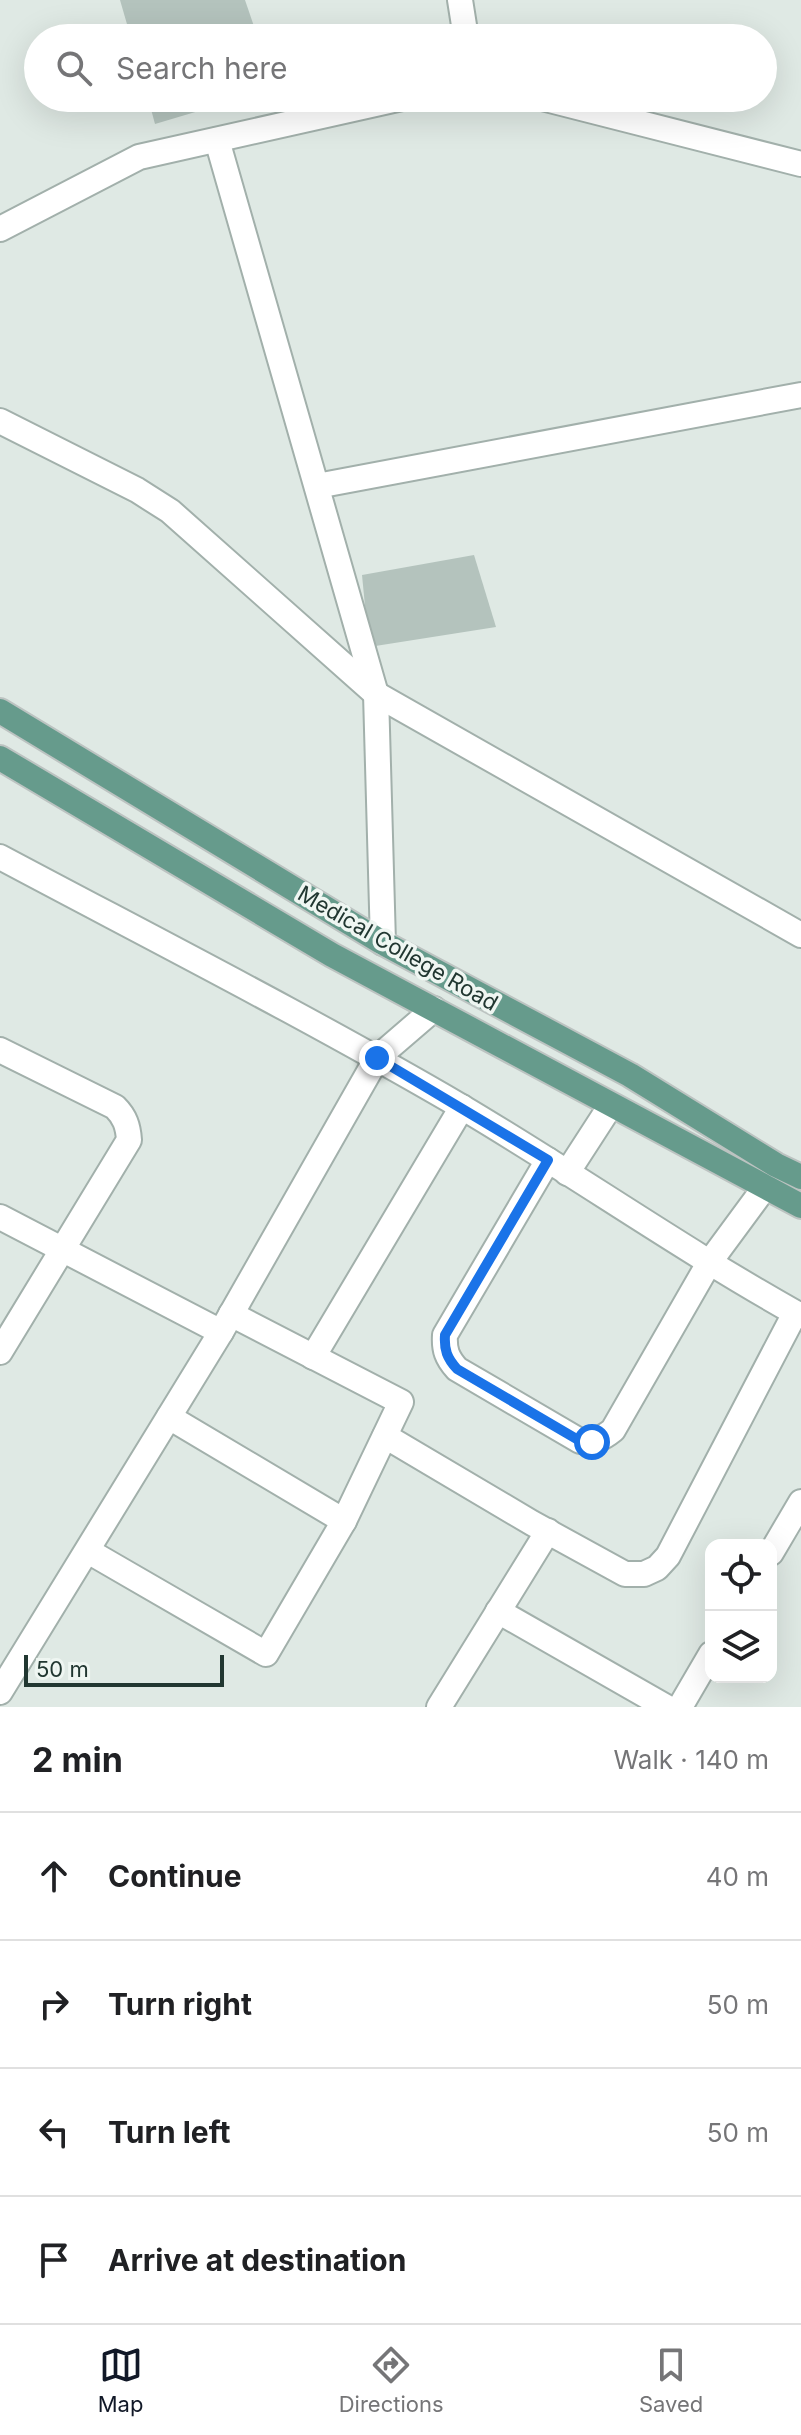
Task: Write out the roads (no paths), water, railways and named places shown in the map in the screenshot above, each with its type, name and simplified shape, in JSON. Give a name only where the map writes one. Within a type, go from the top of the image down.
[{"type":"main road","name":"Medical College Road","points":[[0,711],[383,943],[630,1075],[776,1165],[801,1177]]},
{"type":"main road","points":[[0,758],[332,955],[801,1206]]},
{"type":"street","points":[[460,0],[464,24]]},
{"type":"street","points":[[0,229],[139,157],[340,112]]},
{"type":"street","points":[[597,112],[801,164]]},
{"type":"street","points":[[217,140],[376,694],[383,943]]},
{"type":"street","points":[[317,486],[801,395]]},
{"type":"street","points":[[0,421],[137,490],[170,511],[376,694],[801,935]]},
{"type":"street","points":[[0,857],[377,1058],[462,1107],[709,1263],[798,1315],[668,1556],[657,1568],[644,1574],[625,1574],[385,1436]]},
{"type":"street","points":[[0,1692],[226,1323],[377,1058],[434,1009]]},
{"type":"street","points":[[0,1050],[115,1107],[123,1114],[129,1140],[0,1352]]},
{"type":"street","points":[[611,1105],[558,1166],[445,1335],[448,1359],[457,1369],[580,1441],[603,1439],[613,1430],[709,1263],[765,1187]]},
{"type":"street","points":[[313,1357],[462,1107]]},
{"type":"street","points":[[0,1217],[226,1323],[313,1357],[401,1402],[344,1521],[266,1654],[88,1551]]},
{"type":"street","points":[[169,1417],[344,1521]]},
{"type":"street","points":[[777,1543],[801,1502]]},
{"type":"street","points":[[439,1707],[548,1531]]},
{"type":"street","points":[[498,1611],[666,1707]]},
{"type":"street","points":[[680,1707],[705,1664]]}]
